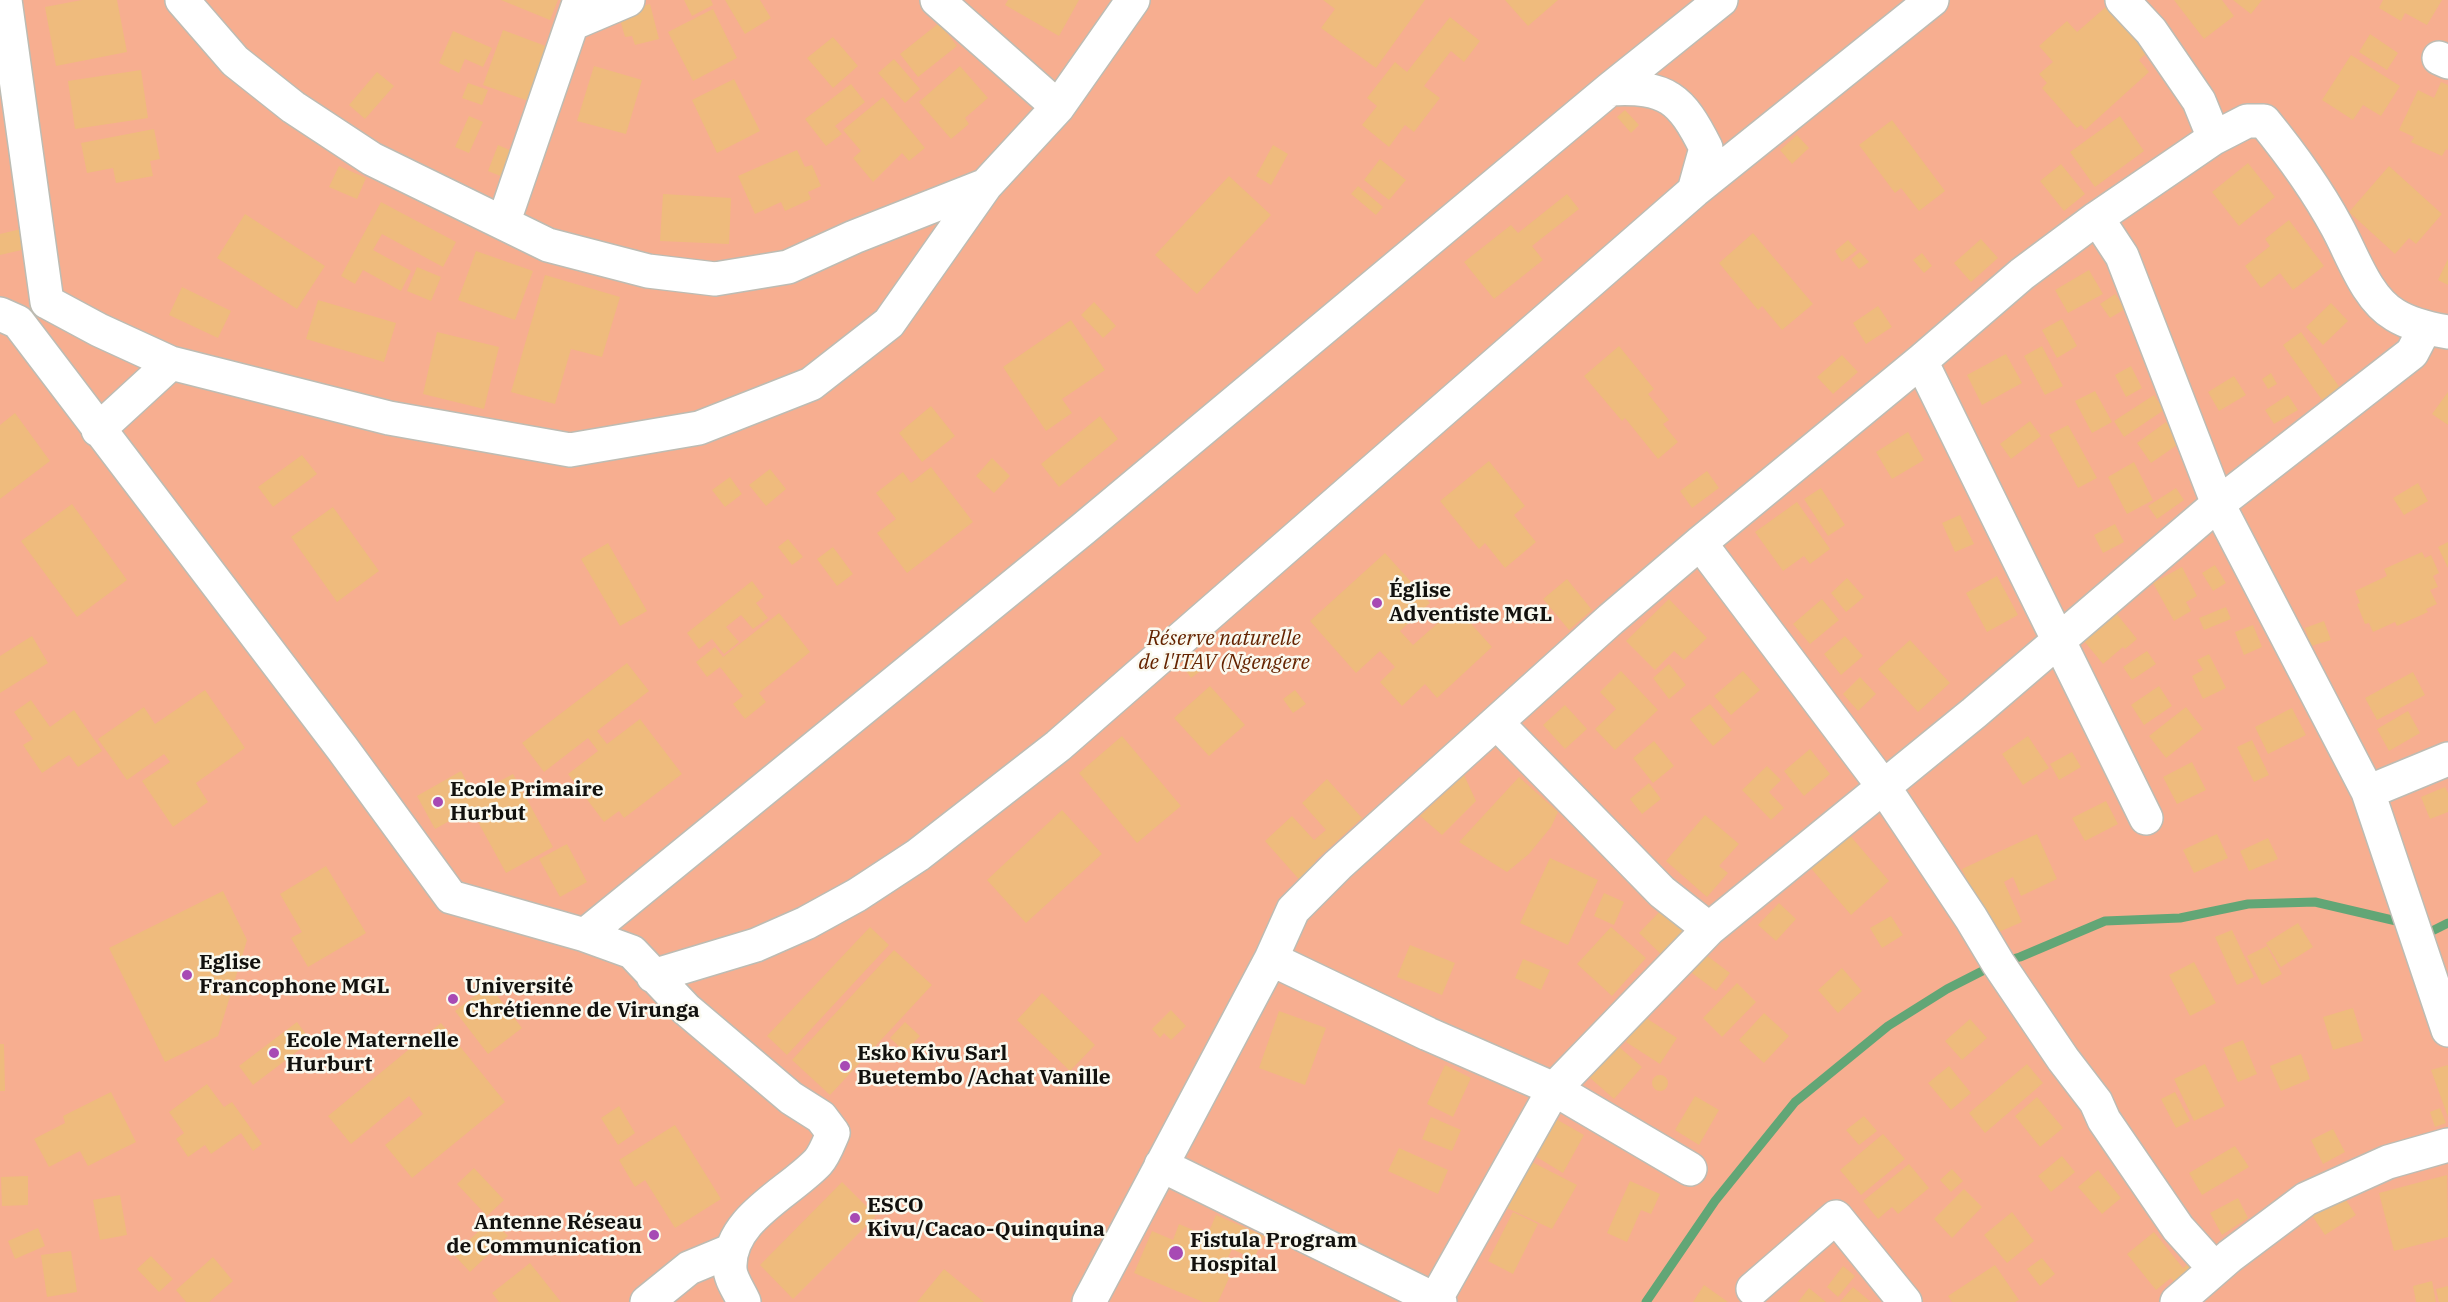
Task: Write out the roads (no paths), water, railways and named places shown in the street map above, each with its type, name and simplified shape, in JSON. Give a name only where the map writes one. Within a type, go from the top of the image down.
[{"type":"street","points":[[5,0],[47,302]]},
{"type":"street","points":[[182,0],[235,61],[293,107],[372,159],[548,245],[648,271],[715,279],[788,267],[986,185]]},
{"type":"street","points":[[504,222],[577,12],[628,0]]},
{"type":"street","points":[[937,0],[1058,107]]},
{"type":"street","points":[[47,302],[99,330],[171,363],[389,418],[570,450],[699,428],[811,384],[889,323],[986,185],[1058,107],[1133,0]]},
{"type":"street","points":[[585,935],[1260,384],[1610,89],[1721,0]]},
{"type":"street","points":[[653,976],[756,945],[806,923],[857,896],[918,855],[1058,746],[1694,191],[1932,0]]},
{"type":"street","points":[[2122,0],[2151,32],[2199,101],[2214,138]]},
{"type":"street","points":[[1610,89],[1636,87],[1663,93],[1690,116],[1706,148],[1694,191]]},
{"type":"street","points":[[1089,1302],[1161,1165],[1270,959],[1293,910],[1338,865],[1611,619],[2022,274],[2097,218],[2214,138],[2247,121],[2264,121],[2307,178],[2337,227],[2366,286],[2394,315],[2436,330],[2412,353],[2218,504],[1974,713],[1709,929],[1554,1089],[1436,1301],[1161,1165]]},
{"type":"street","points":[[2097,218],[2122,256],[2218,504],[2368,792],[2448,1030]]},
{"type":"street","points":[[47,302],[9,318],[99,430],[342,748],[451,897],[585,935],[632,952],[686,1009],[782,1090],[821,1118],[833,1133],[820,1160],[754,1216],[739,1234],[730,1251],[730,1271],[744,1302]]},
{"type":"street","points":[[1921,361],[2146,818]]},
{"type":"street","points":[[99,430],[171,363]]},
{"type":"street","points":[[1700,543],[1882,786],[1971,918],[2004,972],[2063,1059],[2096,1102],[2104,1120],[2178,1228],[2216,1269]]},
{"type":"street","points":[[1497,723],[1662,892],[1709,929]]},
{"type":"street","points":[[2368,792],[2448,759]]},
{"type":"street","points":[[1270,959],[1428,1035],[1554,1089],[1690,1169]]},
{"type":"street","points":[[2177,1302],[2230,1256],[2306,1199],[2388,1162],[2448,1145]]},
{"type":"street","points":[[1753,1289],[1836,1217],[1905,1302]]},
{"type":"street","points":[[646,1302],[689,1268],[730,1251]]},
{"type":"waterway","points":[[1646,1302],[1715,1201],[1795,1102],[1888,1026],[1947,989],[1998,963],[2020,957],[2105,921],[2180,918],[2248,904],[2315,902],[2405,923]]},
{"type":"waterway","points":[[2421,928],[2432,931],[2448,923]]},
{"type":"place","name":"Église Adventiste MGL","points":[[1377,603]]},
{"type":"place","name":"Ecole Primaire Hurbut","points":[[438,802]]},
{"type":"place","name":"Eglise Francophone MGL","points":[[187,975]]},
{"type":"place","name":"Université Chrétienne de Virunga","points":[[453,999]]},
{"type":"place","name":"Ecole Maternelle Hurburt","points":[[274,1053]]},
{"type":"place","name":"Esko Kivu Sarl Buetembo /Achat Vanille","points":[[845,1066]]},
{"type":"place","name":"ESCO Kivu/Cacao-Quinquina","points":[[855,1218]]},
{"type":"place","name":"Antenne Réseau de Communication","points":[[654,1235]]},
{"type":"place","name":"Fistula Program Hospital","points":[[1176,1253]]},
{"type":"park label","name":"Réserve naturelle de l'ITAV (Ngengere","points":[[1224,651]]}]
